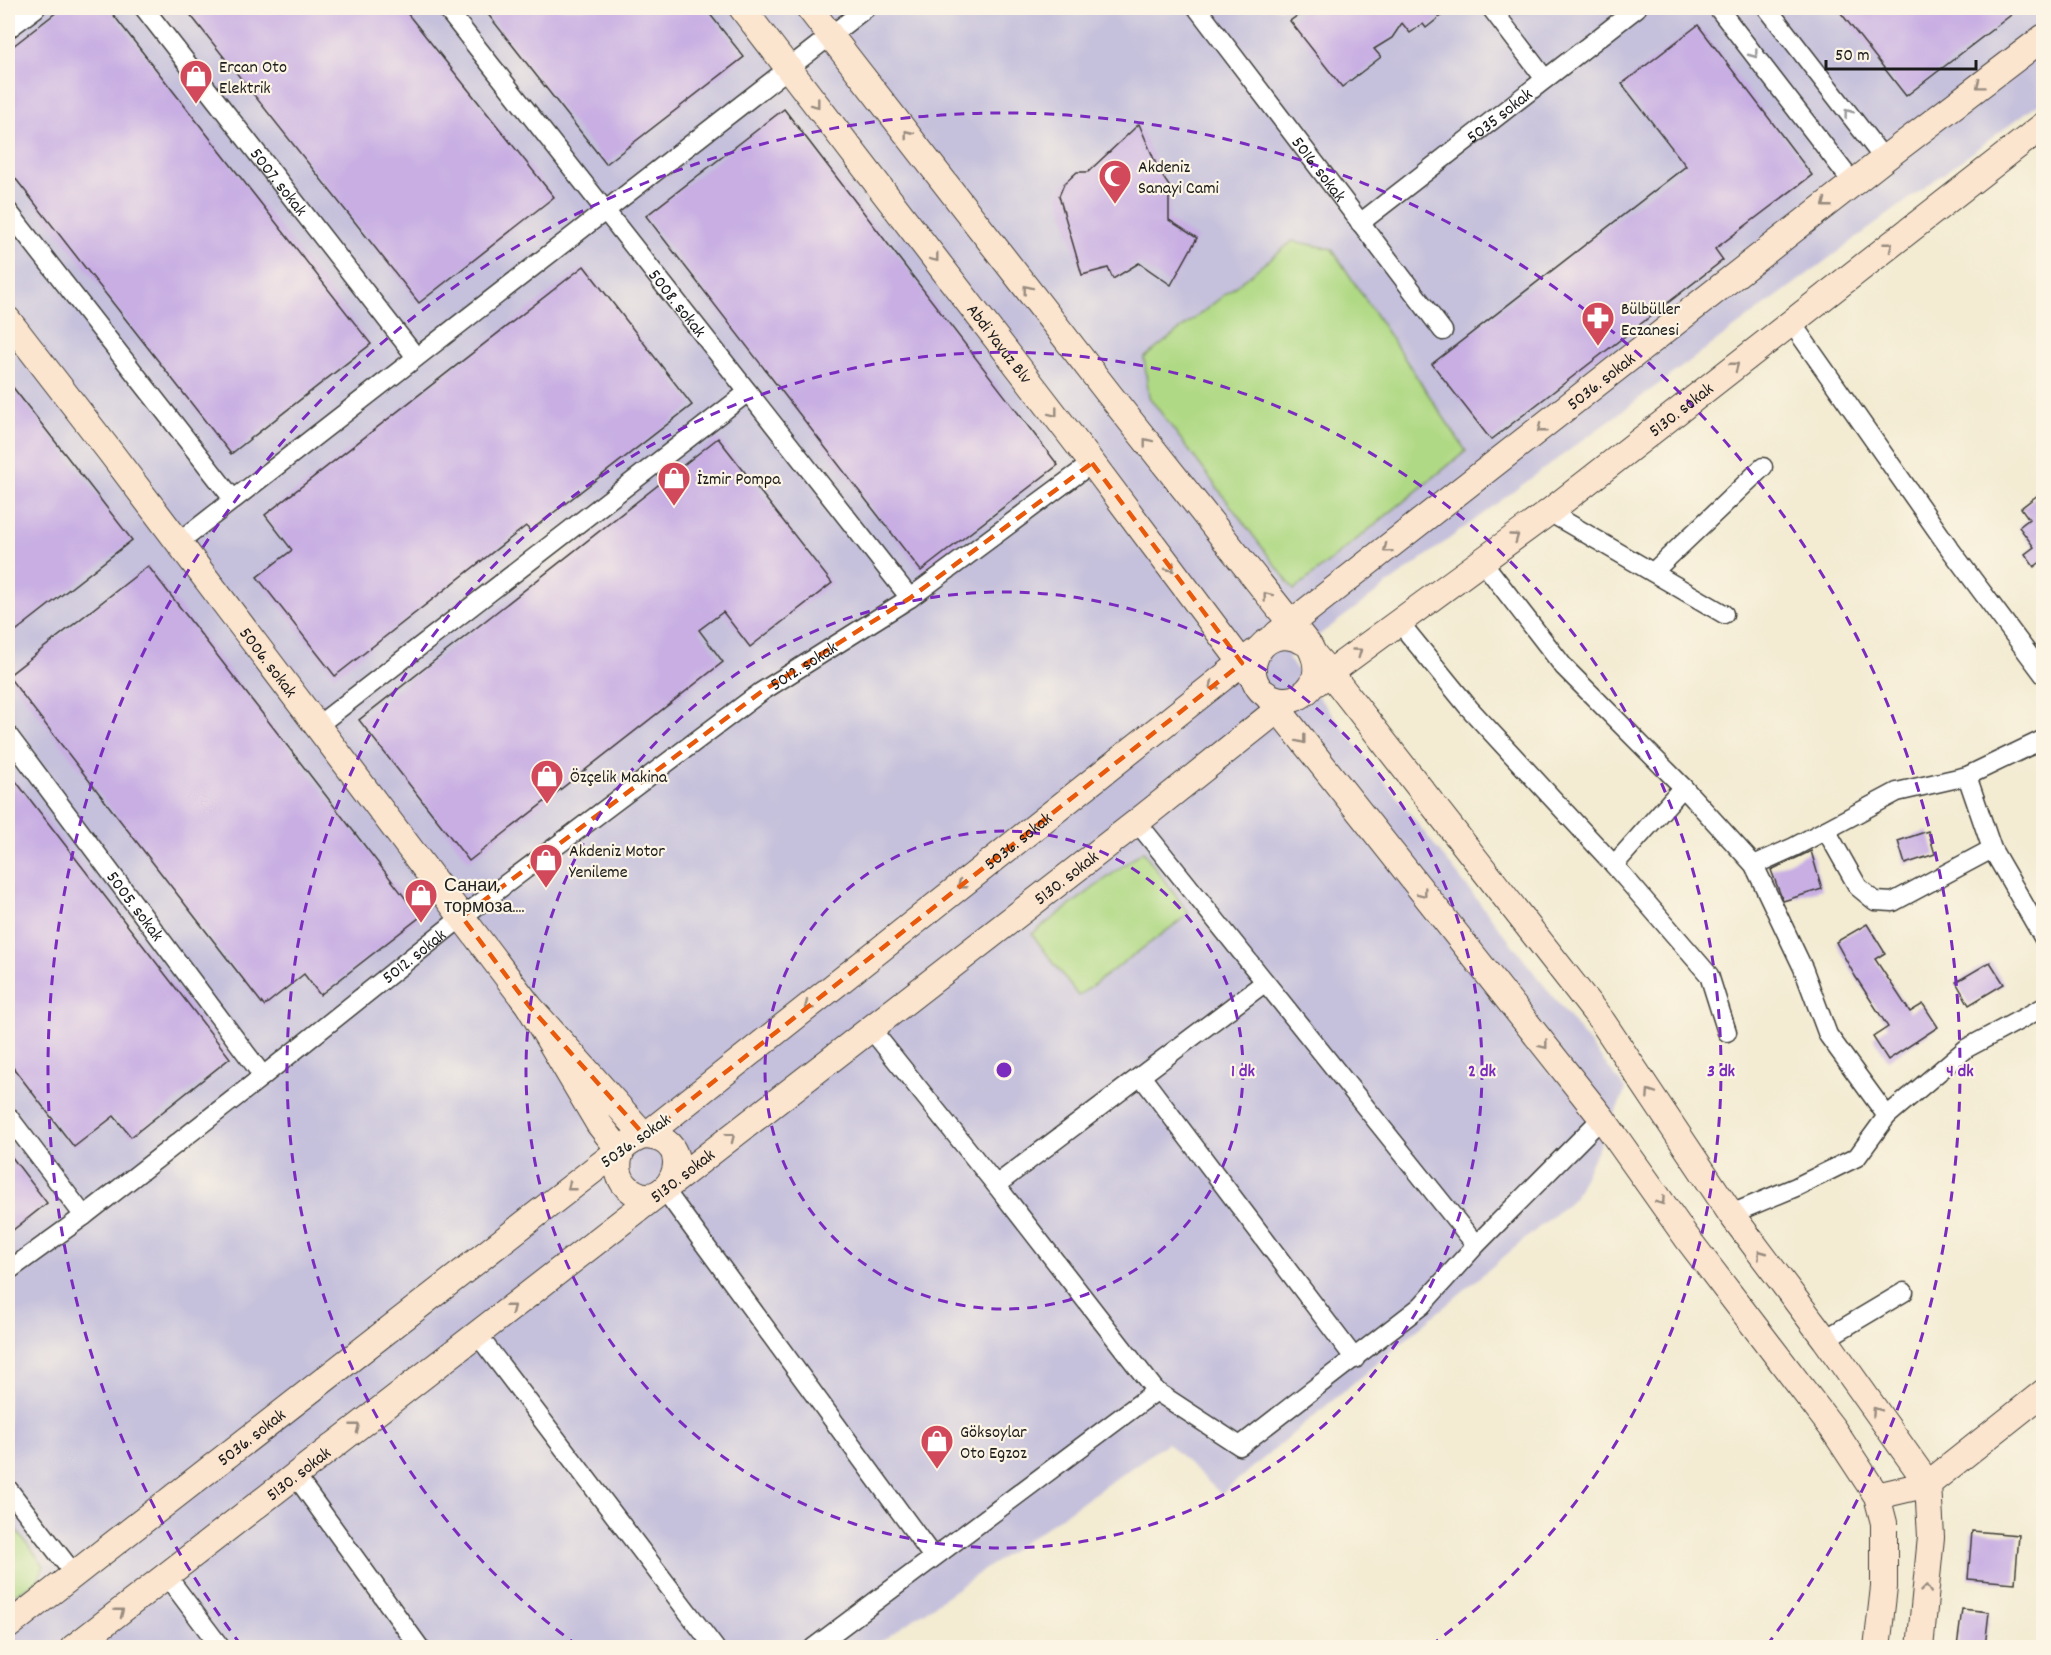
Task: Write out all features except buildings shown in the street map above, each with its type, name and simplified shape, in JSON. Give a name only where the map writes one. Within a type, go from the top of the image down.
[{"type":"main road","name":"Abdi Yavuz Blv","points":[[742,8],[1092,463],[1284,668]]},
{"type":"main road","points":[[809,8],[831,35],[1284,668],[1687,1238],[1833,1429],[1877,1496],[1884,1522],[1884,1587],[1877,1647]]},
{"type":"main road","name":"5036. sokak","points":[[8,1626],[609,1158],[621,1152],[630,1141],[645,1136],[1284,668],[1852,183],[2043,37]]},
{"type":"main road","name":"5130. sokak","points":[[73,1647],[1137,822],[1284,668],[1399,622],[1549,512],[2043,125]]},
{"type":"main road","name":"5006. sokak","points":[[8,320],[529,1006]]},
{"type":"main road","points":[[1284,668],[1602,1021],[1731,1214],[1928,1484],[1931,1537],[1920,1647]]},
{"type":"main road","points":[[529,1006],[645,1136],[660,1139],[672,1149],[676,1171],[664,1190],[649,1195],[634,1192],[622,1182],[617,1167],[621,1152],[599,1124],[529,1006]]},
{"type":"main road","points":[[1877,1496],[1928,1484],[2043,1392]]},
{"type":"street","points":[[8,29],[36,8]]},
{"type":"street","name":"5007. sokak","points":[[144,8],[416,357]]},
{"type":"street","name":"5008. sokak","points":[[446,8],[910,598]]},
{"type":"street","points":[[178,542],[866,8]]},
{"type":"street","name":"5016. sokak","points":[[1197,8],[1443,331]]},
{"type":"street","points":[[1491,8],[1545,79]]},
{"type":"street","name":"5035 sokak","points":[[1360,223],[1636,8]]},
{"type":"street","points":[[1718,8],[1852,183]]},
{"type":"street","points":[[1767,8],[1884,159]]},
{"type":"street","points":[[8,210],[233,499]]},
{"type":"street","points":[[1791,322],[1950,549],[2043,675]]},
{"type":"street","points":[[317,726],[748,392]]},
{"type":"street","name":"5012. sokak","points":[[8,1271],[84,1216],[462,917],[761,692],[910,598],[1092,463]]},
{"type":"street","points":[[1653,572],[1762,467]]},
{"type":"street","points":[[1549,512],[1724,614]]},
{"type":"street","points":[[1482,561],[1564,667],[1683,787],[1754,865],[1803,968],[1828,1035],[1887,1116]]},
{"type":"street","points":[[1399,622],[1469,708],[1614,865],[1709,975],[1728,1032]]},
{"type":"street","name":"5005. sokak","points":[[8,735],[263,1076]]},
{"type":"street","points":[[1754,865],[1897,792],[1967,776],[2043,739]]},
{"type":"street","points":[[1967,776],[1992,849],[2043,939]]},
{"type":"street","points":[[1614,865],[1683,787]]},
{"type":"street","points":[[1137,822],[1476,1245]]},
{"type":"street","points":[[1826,830],[1858,887],[1875,901],[1893,902],[1992,849]]},
{"type":"street","points":[[996,1185],[1264,983]]},
{"type":"street","points":[[1731,1214],[1796,1187],[1857,1157],[1887,1116],[1966,1048],[2043,1007]]},
{"type":"street","points":[[871,1029],[1156,1391],[1240,1446],[1355,1359],[1420,1306],[1476,1245],[1602,1118]]},
{"type":"street","points":[[1141,1076],[1355,1359]]},
{"type":"street","points":[[8,1116],[84,1216]]},
{"type":"street","points":[[664,1190],[933,1557]]},
{"type":"street","points":[[1825,1340],[1904,1292]]},
{"type":"street","points":[[477,1334],[715,1647]]},
{"type":"street","points":[[813,1647],[1156,1391]]},
{"type":"street","points":[[295,1475],[420,1647]]},
{"type":"street","points":[[8,1489],[74,1574]]},
{"type":"street","points":[[166,1575],[220,1647]]},
{"type":"highlighted area","points":[[1092,463],[1242,663],[645,1136],[529,1006],[462,917],[761,692],[910,598]]},
{"type":"shaded area","points":[[8,8],[2043,8],[2043,100],[1288,658],[1626,1090],[1574,1198],[1221,1494],[1167,1443],[873,1647],[8,1648]]},
{"type":"green space","points":[[1293,241],[1332,249],[1466,451],[1294,590],[1149,397],[1144,358]]},
{"type":"green space","points":[[1143,851],[1189,914],[1078,996],[1032,934]]},
{"type":"green space","points":[[8,1519],[44,1566],[37,1582],[8,1598]]},
{"type":"place","name":"Ercan Oto Elektrik","points":[[196,105]]},
{"type":"place","name":"Akdeniz Sanayi Cami","points":[[1115,205]]},
{"type":"place","name":"Bülbüller Eczanesi","points":[[1598,347]]},
{"type":"place","name":"İzmir Pompa","points":[[674,507]]},
{"type":"place","name":"Özçelik Makina","points":[[547,805]]},
{"type":"place","name":"Akdeniz Motor Yenileme","points":[[546,889]]},
{"type":"place","name":"Санаи, тормоза....","points":[[421,924]]},
{"type":"place","name":"Göksoylar Oto Egzoz","points":[[937,1470]]}]
